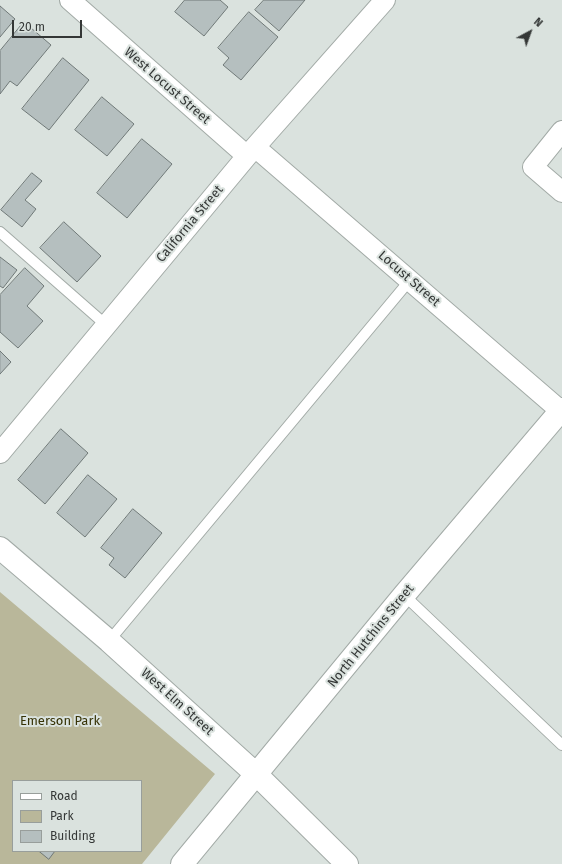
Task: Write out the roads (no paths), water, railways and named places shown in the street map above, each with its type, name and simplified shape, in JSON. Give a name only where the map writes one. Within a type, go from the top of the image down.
[{"type":"street","name":"West Locust Street","points":[[70,0],[251,151]]},
{"type":"street","name":"California Street","points":[[0,453],[251,151],[385,0]]},
{"type":"street","points":[[562,131],[533,167],[562,192]]},
{"type":"street","name":"Locust Street","points":[[251,151],[410,280],[562,411]]},
{"type":"street","name":"North Hutchins Street","points":[[182,864],[404,595],[562,411]]},
{"type":"street","name":"West Elm Street","points":[[0,548],[109,641],[257,775],[347,864]]},
{"type":"lane","points":[[0,232],[106,325]]},
{"type":"lane","points":[[109,641],[410,280]]},
{"type":"lane","points":[[404,595],[562,745]]},
{"type":"park label","name":"Emerson Park","points":[[60,721]]}]
